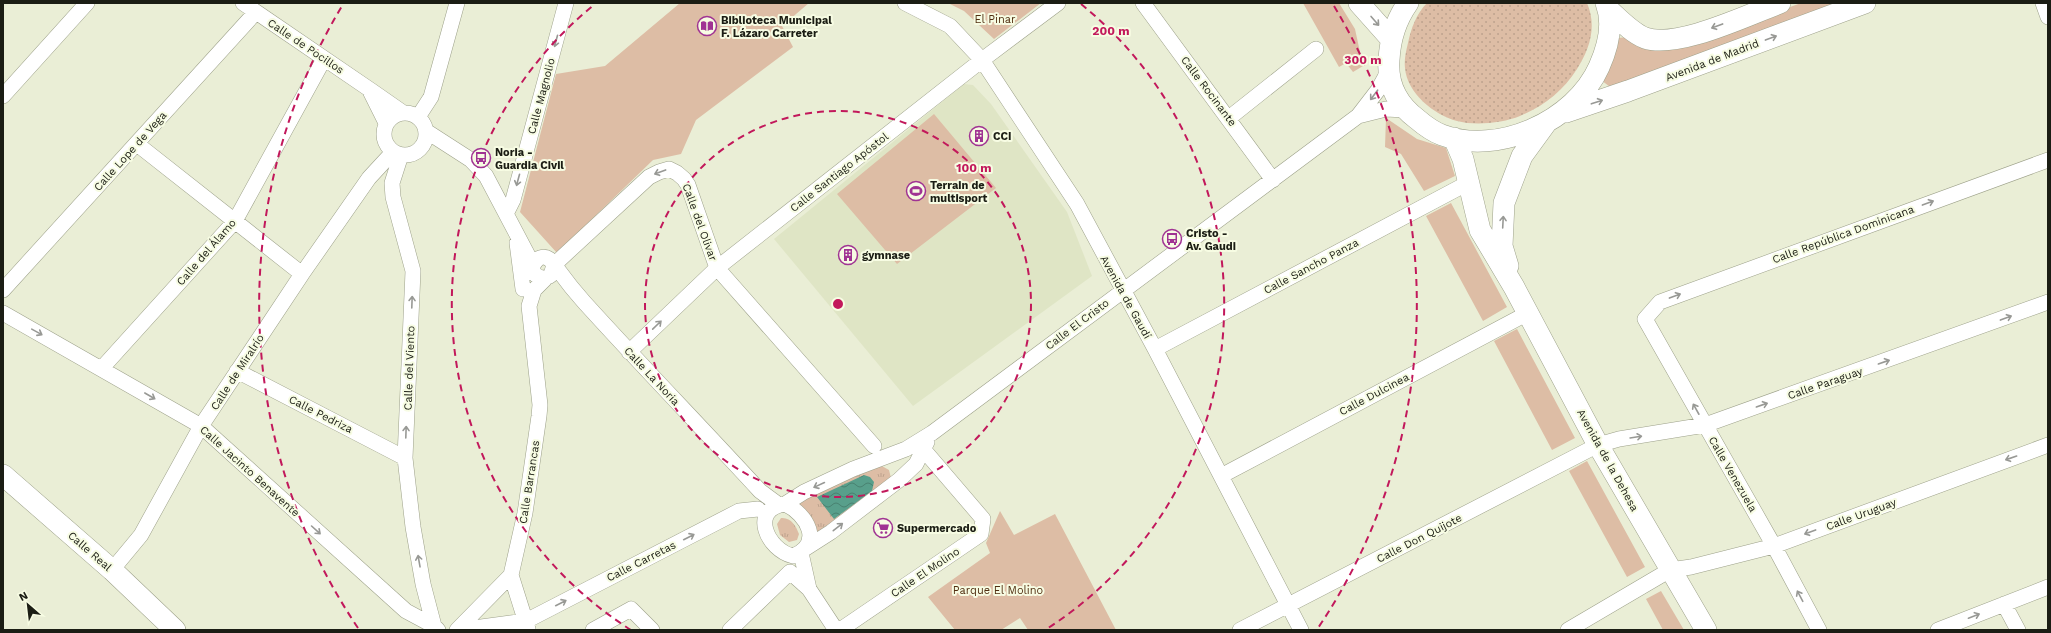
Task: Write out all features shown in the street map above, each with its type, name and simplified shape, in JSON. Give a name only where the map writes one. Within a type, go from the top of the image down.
[{"type":"street","points":[[3,96],[87,3]]},
{"type":"street","name":"Calle de Pocillos","points":[[244,3],[402,112]]},
{"type":"street","points":[[418,116],[431,97],[457,3]]},
{"type":"street","name":"Calle Magnolio","points":[[507,212],[513,200],[566,3]]},
{"type":"street","name":"Avenida de Gaudí","points":[[905,3],[950,26],[982,60],[1077,204],[1122,291],[1155,349],[1301,630]]},
{"type":"street","name":"Calle Santiago Apóstol","points":[[629,352],[717,268],[982,60],[1058,3]]},
{"type":"street","name":"Calle Rocinante","points":[[1143,3],[1229,118],[1273,180]]},
{"type":"street","points":[[1359,3],[1391,39]]},
{"type":"street","points":[[1408,3],[1396,23],[1391,39],[1388,72],[1390,85],[1405,110],[1442,135],[1474,141],[1510,137],[1553,117],[1577,99],[1594,78],[1607,46],[1610,31],[1607,6]]},
{"type":"street","points":[[1607,6],[1627,26],[1644,38],[1661,41],[1686,38],[1780,3]]},
{"type":"street","name":"Avenida de Madrid","points":[[1553,117],[1628,92],[1864,3]]},
{"type":"street","points":[[2043,3],[2048,17]]},
{"type":"street","name":"Calle Lope de Vega","points":[[3,290],[256,12]]},
{"type":"street","points":[[1229,118],[1316,49]]},
{"type":"street","name":"Calle del Álamo","points":[[102,368],[235,221],[324,59]]},
{"type":"street","name":"Calle El Cristo","points":[[782,504],[853,469],[890,456],[932,433],[1358,116],[1378,90],[1388,72]]},
{"type":"street","name":"Calle de Pocillos","points":[[369,89],[386,123]]},
{"type":"street","name":"Calle El Cristo","points":[[1358,116],[1386,109],[1405,110]]},
{"type":"street","points":[[402,112],[411,113],[418,116],[424,123],[426,131],[424,144],[414,154],[397,154],[387,146],[383,139],[386,123],[393,116],[402,112]]},
{"type":"street","name":"Avenida de la Dehesa","points":[[1514,288],[1502,246],[1504,203],[1522,156],[1553,117]]},
{"type":"street","points":[[426,131],[476,164],[486,176],[507,212],[544,268]]},
{"type":"street","name":"Avenida de la Dehesa","points":[[1454,138],[1463,159],[1480,230],[1528,313],[1598,445],[1706,630]]},
{"type":"street","points":[[137,144],[302,274]]},
{"type":"street","name":"Calle de Miralrío","points":[[112,570],[141,535],[201,426],[302,274],[369,178],[397,154]]},
{"type":"street","name":"Calle del Viento","points":[[397,154],[392,183],[393,197],[413,271],[405,458],[413,527],[423,584],[436,628]]},
{"type":"street","name":"Calle República Dominicana","points":[[1645,319],[1660,302],[2048,160]]},
{"type":"street","name":"Calle del Olivar","points":[[544,268],[557,262],[649,177],[659,172],[669,170],[677,173],[688,185],[717,268],[874,446],[890,456]]},
{"type":"street","points":[[369,178],[392,183]]},
{"type":"street","name":"Calle Sancho Panza","points":[[1155,349],[1468,183]]},
{"type":"street","points":[[507,212],[515,232],[544,268]]},
{"type":"street","name":"Calle Barrancas","points":[[511,575],[525,513],[540,416],[529,312],[523,289],[515,232]]},
{"type":"street","points":[[523,289],[524,284],[544,268]]},
{"type":"street","name":"Calle Barrancas","points":[[529,312],[532,295],[544,268]]},
{"type":"street","name":"Calle La Noria","points":[[544,268],[572,289],[760,491],[782,504]]},
{"type":"street","name":"Calle Paraguay","points":[[1598,445],[1619,439],[1705,425],[2048,302]]},
{"type":"street","name":"Calle Jacinto Benavente","points":[[3,313],[102,368],[201,426],[406,611],[436,628]]},
{"type":"street","name":"Calle Dulcinea","points":[[1221,476],[1528,313]]},
{"type":"street","name":"Calle Venezuela","points":[[1645,319],[1774,546],[1819,630]]},
{"type":"street","name":"Calle Pedriza","points":[[237,371],[405,458]]},
{"type":"street","name":"Calle El Cristo","points":[[800,552],[831,532],[899,480],[916,464],[932,433]]},
{"type":"street","name":"Calle Don Quijote","points":[[1240,630],[1598,445]]},
{"type":"street","name":"Calle Uruguay","points":[[1670,570],[1691,567],[1774,546],[2048,445]]},
{"type":"street","points":[[853,469],[867,457],[874,446]]},
{"type":"street","name":"Calle El Molino","points":[[840,630],[981,534],[983,519],[923,449]]},
{"type":"street","points":[[890,456],[899,468],[899,480]]},
{"type":"street","name":"Calle La Noria","points":[[734,463],[761,515]]},
{"type":"street","name":"Calle Real","points":[[3,475],[112,570],[176,630]]},
{"type":"street","points":[[730,630],[790,572],[800,552],[809,540],[809,527],[799,512],[782,504],[761,515],[770,539],[776,547],[800,552]]},
{"type":"street","name":"Calle Carretas","points":[[458,630],[527,625],[739,511],[761,515]]},
{"type":"street","points":[[800,552],[810,589]]},
{"type":"street","points":[[1568,630],[1670,570]]},
{"type":"street","points":[[790,572],[810,589],[836,630]]},
{"type":"street","points":[[458,630],[511,575],[527,625]]},
{"type":"street","points":[[406,611],[415,600],[423,584]]},
{"type":"street","points":[[1938,630],[2048,587]]},
{"type":"street","points":[[2004,604],[2018,630]]},
{"type":"street","points":[[593,630],[630,610],[652,630]]},
{"type":"shaded area","points":[[964,84],[973,85],[991,104],[1067,212],[1092,276],[913,406],[774,239]]},
{"type":"green space","points":[[680,3],[809,3],[782,26],[793,47],[696,120],[681,154],[653,160],[557,253],[520,212],[556,74],[605,66]]},
{"type":"green space","name":"El Pinar","points":[[948,3],[1041,3],[994,39],[964,11]]},
{"type":"green space","points":[[1303,3],[1339,3],[1355,29],[1363,66],[1353,72],[1346,63],[1339,67]]},
{"type":"green space","points":[[1427,3],[1587,3],[1591,20],[1591,37],[1582,61],[1572,77],[1545,103],[1520,116],[1506,120],[1489,123],[1464,123],[1439,114],[1423,102],[1416,94],[1407,77],[1405,62],[1409,38],[1417,17]]},
{"type":"green space","points":[[1801,3],[1847,3],[1614,90],[1601,80],[1618,38],[1628,37],[1681,47]]},
{"type":"green space","name":"Terrain de multisport","points":[[934,114],[996,188],[897,264],[837,194]]},
{"type":"green space","points":[[1386,118],[1417,139],[1446,148],[1455,176],[1424,191],[1401,154],[1385,147]]},
{"type":"green space","points":[[1451,203],[1507,307],[1483,321],[1426,216]]},
{"type":"green space","points":[[1517,329],[1575,438],[1552,450],[1494,341]]},
{"type":"green space","points":[[1587,461],[1645,567],[1627,577],[1569,471]]},
{"type":"green space","points":[[880,465],[889,470],[891,478],[816,535],[797,503]]},
{"type":"green space","name":"Parque El Molino","points":[[1000,511],[1014,535],[1055,514],[1116,630],[1028,630],[1020,618],[1001,630],[955,630],[928,597],[990,553],[986,543]]},
{"type":"green space","points":[[781,518],[788,519],[795,525],[799,534],[797,540],[789,542],[780,535],[777,524]]},
{"type":"green space","points":[[1661,591],[1684,630],[1663,630],[1646,599]]},
{"type":"water","points":[[864,475],[870,477],[874,482],[872,491],[834,519],[817,497]]},
{"type":"place","name":"Biblioteca Municipal F. Lázaro Carreter","points":[[707,26]]},
{"type":"place","name":"CCI","points":[[979,136]]},
{"type":"place","name":"Noria - Guardia Civil","points":[[481,158]]},
{"type":"place","name":"Terrain de multisport","points":[[916,191]]},
{"type":"place","name":"Cristo - Av. Gaudi","points":[[1172,239]]},
{"type":"place","name":"gymnase","points":[[848,255]]},
{"type":"place","name":"Supermercado","points":[[883,528]]}]
